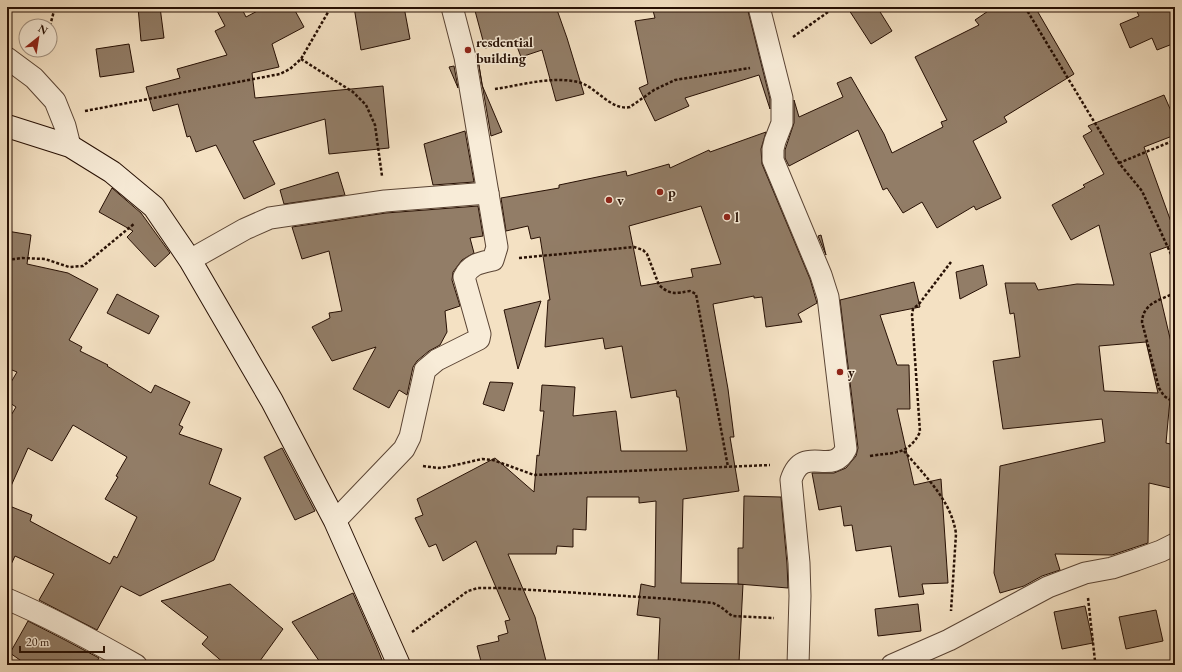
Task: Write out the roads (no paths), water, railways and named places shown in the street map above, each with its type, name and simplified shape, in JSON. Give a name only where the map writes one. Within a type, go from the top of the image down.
[{"type":"street","points":[[335,521],[404,449],[410,437],[425,370],[437,360],[479,339],[480,330],[464,277],[473,265],[493,260],[497,247],[465,56],[452,7]]},
{"type":"street","points":[[760,7],[782,98],[782,123],[775,141],[773,160],[821,275],[828,296],[846,449],[839,458],[834,461],[807,460],[800,464],[793,472],[791,480],[799,563],[798,665]]},
{"type":"street","points":[[7,58],[34,78],[55,101],[65,126],[70,146]]},
{"type":"street","points":[[7,126],[70,146],[112,172],[154,207],[190,260],[272,400],[335,521],[395,657]]},
{"type":"street","points":[[190,260],[245,229],[270,218],[385,202],[488,193]]},
{"type":"street","points":[[892,665],[948,640],[1048,587],[1085,574],[1112,568],[1136,560],[1175,544]]},
{"type":"street","points":[[7,599],[48,617],[136,665]]},
{"type":"place","name":"resdential building","points":[[468,50]]},
{"type":"place","name":"p","points":[[660,192]]},
{"type":"place","name":"v","points":[[609,200]]},
{"type":"place","name":"l","points":[[727,217]]},
{"type":"place","name":"y","points":[[840,372]]}]
